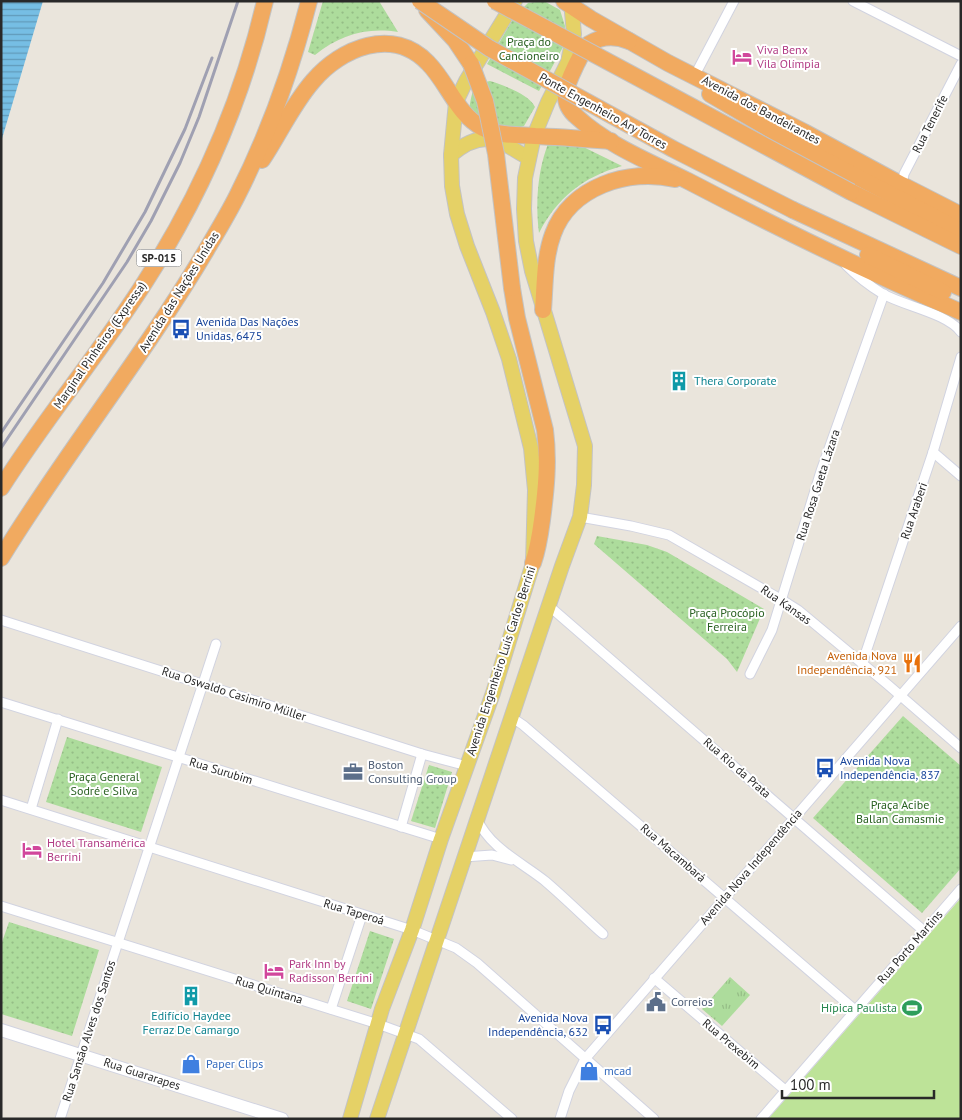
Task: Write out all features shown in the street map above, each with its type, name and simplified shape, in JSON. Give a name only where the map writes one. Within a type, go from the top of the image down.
[{"type":"highway","name":"Marginal Pinheiros (Expressa)","points":[[1,488],[145,282],[188,208],[233,108],[256,41],[265,1]]},
{"type":"highway","points":[[287,76],[297,1]]},
{"type":"highway","name":"Avenida das Nações Unidas","points":[[1,558],[28,515],[178,298],[237,197],[270,123],[297,46],[309,1]]},
{"type":"highway","points":[[419,1],[455,40],[471,64],[486,101],[496,154],[517,318],[545,430],[547,447],[546,486],[537,552],[533,563]]},
{"type":"highway","name":"Ponte Engenheiro Ary Torres","points":[[419,1],[489,48],[673,149],[812,219]]},
{"type":"highway","points":[[495,1],[852,192],[961,246]]},
{"type":"highway","name":"Avenida dos Bandeirantes","points":[[569,3],[668,63],[695,75],[902,185],[961,214]]},
{"type":"highway","points":[[629,41],[610,38],[598,40],[584,48],[566,88],[566,100],[571,112],[577,118],[610,141],[756,218],[841,259],[961,312]]},
{"type":"highway","points":[[237,197],[272,146],[296,104],[313,80],[350,52],[362,46],[382,43],[398,45],[416,53],[428,63],[464,114],[486,130],[500,133],[610,141]]},
{"type":"highway","points":[[668,63],[717,99],[792,142],[961,231]]},
{"type":"highway","points":[[543,310],[546,270],[552,235],[561,217],[580,196],[603,184],[628,178],[646,177],[676,179],[703,190]]},
{"type":"highway","points":[[812,219],[961,288]]},
{"type":"highway","points":[[812,219],[870,257],[961,300]]},
{"type":"main road","name":"Avenida Engenheiro Luís Carlos Berrini","points":[[350,1119],[378,1024],[493,693],[533,563],[535,490],[531,448],[509,359],[457,214],[452,186],[451,155],[456,102],[466,81],[515,1]]},
{"type":"main road","points":[[377,1119],[580,517],[584,485],[585,446],[543,310],[526,241],[524,209],[525,178],[534,136],[568,62],[574,34],[569,3]]},
{"type":"main road","points":[[451,155],[462,146],[474,141],[487,139],[500,142],[529,158]]},
{"type":"street","points":[[695,75],[734,1]]},
{"type":"street","points":[[852,1],[961,56]]},
{"type":"street","name":"Rua Tenerife","points":[[902,185],[904,174],[961,64]]},
{"type":"street","points":[[841,259],[855,274],[884,294],[951,323],[961,332]]},
{"type":"street","name":"Rua Rosa Gaeta Lázara","points":[[750,674],[772,630],[821,470],[884,294]]},
{"type":"street","name":"Rua Araberi","points":[[862,664],[933,452],[961,357]]},
{"type":"street","points":[[933,452],[961,476]]},
{"type":"street","name":"Rua Kansas","points":[[580,517],[669,535],[782,600],[798,610],[961,748]]},
{"type":"street","name":"Rua Rio da Prata","points":[[549,606],[924,931]]},
{"type":"street","name":"Rua Oswaldo Casimiro Müller","points":[[1,620],[422,754],[467,766]]},
{"type":"street","name":"Avenida Nova Independência","points":[[560,1119],[569,1091],[585,1060],[654,978],[961,626]]},
{"type":"street","name":"Rua Sansão Alves dos Santos","points":[[60,1119],[216,644]]},
{"type":"street","name":"Rua Surubim","points":[[1,702],[441,839]]},
{"type":"street","name":"Rua Macambará","points":[[511,717],[523,725],[855,1010]]},
{"type":"street","points":[[31,809],[58,719]]},
{"type":"street","points":[[401,827],[422,754]]},
{"type":"street","name":"Rua Taperoá","points":[[1,800],[412,930],[456,948],[477,963],[654,1119]]},
{"type":"street","points":[[477,819],[484,833],[490,839],[520,864],[545,881],[603,934]]},
{"type":"street","points":[[464,857],[492,855],[520,864]]},
{"type":"street","name":"Rua Porto Martins","points":[[761,1119],[961,889]]},
{"type":"street","name":"Rua Quintana","points":[[1,906],[378,1024],[419,1039],[512,1119]]},
{"type":"street","points":[[331,1010],[362,915]]},
{"type":"street","name":"Rua Prexebim","points":[[654,978],[785,1090]]},
{"type":"street","name":"Rua Guararapes","points":[[1,1030],[282,1119]]},
{"type":"green space","points":[[323,1],[379,1],[398,32],[375,31],[354,34],[334,42],[315,55],[308,52]]},
{"type":"green space","name":"Praça do Cancioneiro","points":[[544,1],[560,10],[565,26],[563,47],[539,91],[487,64],[514,17],[528,3]]},
{"type":"green space","name":"Praça do Cancioneiro","points":[[490,81],[516,91],[528,98],[532,103],[535,107],[524,126],[514,129],[479,120],[469,110],[472,95],[476,88]]},
{"type":"green space","points":[[553,132],[622,166],[595,176],[573,190],[554,209],[539,233],[537,207],[539,181],[544,156]]},
{"type":"green space","name":"Praça Procópio Ferreira","points":[[597,536],[647,545],[667,552],[764,609],[737,672],[727,659],[594,544]]},
{"type":"green space","name":"Praça Acibe Ballan Camasmie","points":[[903,716],[961,766],[961,868],[922,913],[813,818]]},
{"type":"green space","name":"Praça General Sodré e Silva","points":[[67,737],[162,767],[141,832],[46,802]]},
{"type":"green space","points":[[429,765],[452,772],[435,828],[411,821]]},
{"type":"green space","name":"Hípica Paulista","points":[[961,898],[961,1119],[768,1119]]},
{"type":"green space","points":[[9,922],[99,950],[72,1036],[1,1014],[1,945]]},
{"type":"green space","points":[[370,931],[394,939],[371,1009],[347,1001]]},
{"type":"green space","points":[[730,977],[750,995],[722,1026],[702,1009]]},
{"type":"water","points":[[1,1],[43,1],[1,142]]},
{"type":"railway","points":[[1,448],[127,262],[151,221],[180,163],[199,117],[238,1]]},
{"type":"railway","points":[[1,433],[103,283],[145,212],[185,129],[212,58]]},
{"type":"place","name":"Viva Benx Vila Olímpia","points":[[742,57]]},
{"type":"place","name":"Avenida Das Nações Unidas, 6475","points":[[181,329]]},
{"type":"place","name":"Thera Corporate","points":[[679,381]]},
{"type":"place","name":"Avenida Nova Independência, 921","points":[[912,663]]},
{"type":"place","name":"Avenida Nova Independência, 837","points":[[825,768]]},
{"type":"place","name":"Boston Consulting Group","points":[[353,772]]},
{"type":"place","name":"Hotel Transamérica Berrini","points":[[32,850]]},
{"type":"place","name":"Park Inn by Radisson Berrini","points":[[274,971]]},
{"type":"place","name":"Edifício Haydee Ferraz De Camargo","points":[[191,996]]},
{"type":"place","name":"Correios","points":[[656,1002]]},
{"type":"place","name":"Hípica Paulista","points":[[912,1008]]},
{"type":"place","name":"Avenida Nova Independência, 632","points":[[603,1025]]},
{"type":"place","name":"Paper Clips","points":[[191,1064]]},
{"type":"place","name":"mcad","points":[[589,1071]]}]
